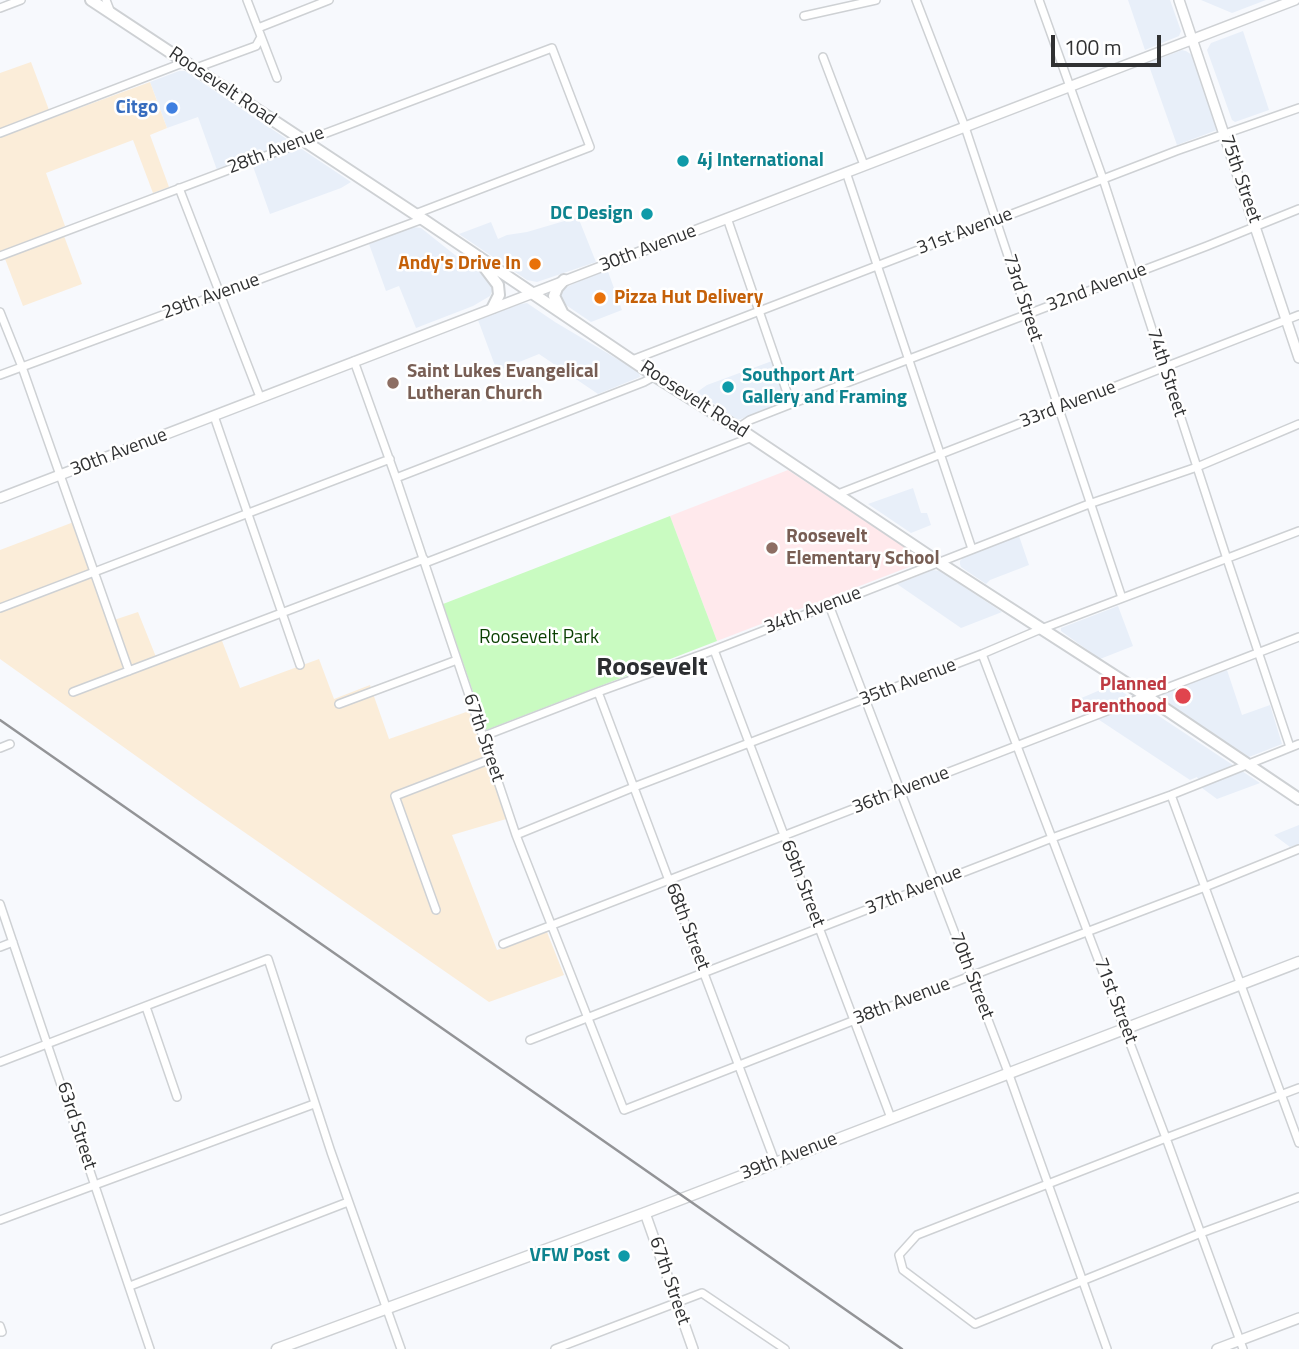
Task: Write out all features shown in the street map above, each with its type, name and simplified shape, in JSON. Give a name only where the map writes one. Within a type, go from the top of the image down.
[{"type":"main road","name":"Roosevelt Road","points":[[91,0],[419,216],[655,376],[752,437],[1299,799]]},
{"type":"main road","points":[[476,255],[498,285],[499,295],[493,307]]},
{"type":"main road","points":[[564,280],[554,296],[564,314]]},
{"type":"main road","name":"39th Avenue","points":[[277,1349],[645,1213],[1299,962]]},
{"type":"street","points":[[0,8],[21,0]]},
{"type":"street","points":[[106,0],[111,13]]},
{"type":"street","points":[[247,0],[277,78]]},
{"type":"street","points":[[258,28],[329,0]]},
{"type":"street","points":[[804,16],[876,0]]},
{"type":"street","name":"73rd Street","points":[[916,0],[965,127],[1122,598]]},
{"type":"street","name":"74th Street","points":[[1040,0],[1103,179],[1290,747]]},
{"type":"street","name":"75th Street","points":[[1179,0],[1299,358]]},
{"type":"street","name":"30th Avenue","points":[[0,498],[1295,0]]},
{"type":"street","points":[[196,68],[256,46],[261,37]]},
{"type":"street","name":"28th Avenue","points":[[0,256],[552,48],[590,147]]},
{"type":"street","points":[[823,57],[864,165]]},
{"type":"street","points":[[0,133],[185,62]]},
{"type":"street","name":"31st Avenue","points":[[632,360],[1224,132],[1299,108]]},
{"type":"street","name":"29th Avenue","points":[[0,375],[220,293],[590,147]]},
{"type":"street","points":[[846,172],[972,549]]},
{"type":"street","points":[[178,188],[260,397]]},
{"type":"street","name":"32nd Avenue","points":[[738,428],[791,404],[1299,209]]},
{"type":"street","points":[[727,218],[791,404]]},
{"type":"street","points":[[0,312],[22,367],[129,671]]},
{"type":"street","name":"33rd Avenue","points":[[838,494],[1299,315]]},
{"type":"street","name":"67th Street","points":[[354,361],[390,459],[516,835],[624,1110]]},
{"type":"street","points":[[396,478],[633,387],[655,376]]},
{"type":"street","points":[[214,416],[300,665]]},
{"type":"street","name":"34th Avenue","points":[[484,736],[1090,504],[1197,467],[1299,424]]},
{"type":"street","points":[[73,692],[752,437]]},
{"type":"street","points":[[0,608],[390,459]]},
{"type":"street","name":"35th Avenue","points":[[516,835],[1299,531]]},
{"type":"street","name":"70th Street","points":[[829,605],[1008,1073],[1107,1349]]},
{"type":"street","name":"36th Avenue","points":[[503,944],[1299,638]]},
{"type":"street","name":"69th Street","points":[[714,650],[891,1118]]},
{"type":"street","name":"71st Street","points":[[982,654],[1125,1028],[1241,1345]]},
{"type":"street","points":[[339,704],[457,660]]},
{"type":"street","name":"68th Street","points":[[598,692],[775,1162]]},
{"type":"street","points":[[0,748],[10,744]]},
{"type":"street","name":"37th Avenue","points":[[530,1040],[1299,744]]},
{"type":"street","points":[[436,910],[395,796],[491,760]]},
{"type":"street","points":[[1171,795],[1299,1143]]},
{"type":"street","name":"38th Avenue","points":[[624,1110],[1299,849]]},
{"type":"street","name":"63rd Street","points":[[0,904],[150,1349]]},
{"type":"street","points":[[0,947],[13,942]]},
{"type":"street","points":[[0,1062],[268,959],[314,1104],[401,1349]]},
{"type":"street","points":[[146,1007],[177,1097]]},
{"type":"street","points":[[1299,1088],[918,1235],[899,1255],[903,1270],[975,1324],[1201,1233],[1299,1197]]},
{"type":"street","points":[[0,1220],[314,1104]]},
{"type":"street","points":[[130,1286],[348,1202]]},
{"type":"street","name":"67th Street","points":[[645,1213],[693,1349]]},
{"type":"street","points":[[555,1349],[702,1293],[785,1349]]},
{"type":"street","points":[[1217,1349],[1241,1345],[1299,1318]]},
{"type":"shaded area","points":[[1128,0],[1170,0],[1181,31],[1179,36],[1145,50]]},
{"type":"shaded area","points":[[1201,0],[1266,0],[1232,13]]},
{"type":"shaded area","points":[[1243,31],[1269,110],[1235,122],[1207,50],[1211,43]]},
{"type":"shaded area","points":[[1182,50],[1192,55],[1217,130],[1177,145],[1148,63]]},
{"type":"shaded area","points":[[31,62],[52,118],[150,82],[167,128],[150,135],[169,187],[153,193],[133,140],[46,173],[65,226],[61,228],[82,284],[23,306],[0,251],[0,73]]},
{"type":"shaded area","points":[[185,71],[351,182],[270,214],[250,158],[217,170],[198,117],[167,128],[150,82]]},
{"type":"shaded area","points":[[578,217],[596,262],[537,282],[527,280],[459,234],[491,222],[498,239]]},
{"type":"shaded area","points":[[413,227],[421,228],[489,277],[493,289],[490,296],[473,306],[416,328],[399,286],[386,291],[369,244]]},
{"type":"shaded area","points":[[607,269],[622,310],[591,322],[563,303],[559,294],[562,289]]},
{"type":"shaded area","points":[[527,303],[639,372],[640,377],[598,394],[539,354],[497,371],[478,320]]},
{"type":"shaded area","points":[[772,361],[784,398],[782,404],[738,420],[697,392],[707,385]]},
{"type":"shaded area","points":[[788,470],[920,560],[914,565],[717,641],[670,516]]},
{"type":"shaded area","points":[[913,488],[921,513],[927,513],[931,525],[911,533],[868,504]]},
{"type":"shaded area","points":[[79,520],[114,620],[138,612],[156,657],[219,633],[240,688],[319,659],[334,699],[370,685],[389,739],[469,711],[513,817],[452,835],[497,950],[547,932],[564,975],[489,1002],[0,659],[0,550]]},
{"type":"shaded area","points":[[1019,536],[1029,565],[986,584],[961,567],[960,561],[964,557]]},
{"type":"shaded area","points":[[933,570],[940,571],[1002,612],[961,628],[897,584]]},
{"type":"shaded area","points":[[1118,606],[1133,646],[1100,659],[1061,631],[1061,628]]},
{"type":"shaded area","points":[[1227,670],[1242,715],[1270,705],[1282,744],[1249,757],[1162,699],[1164,693]]},
{"type":"shaded area","points":[[1112,685],[1260,783],[1217,799],[1202,788],[1197,777],[1190,780],[1072,702]]},
{"type":"shaded area","points":[[1299,825],[1299,844],[1290,847],[1274,835]]},
{"type":"green space","name":"Roosevelt Park","points":[[670,516],[717,641],[486,730],[443,604]]},
{"type":"railway","points":[[0,720],[902,1349]]},
{"type":"place","name":"Citgo","points":[[172,108]]},
{"type":"place","name":"4j International","points":[[683,161]]},
{"type":"place","name":"DC Design","points":[[647,214]]},
{"type":"place","name":"Andy's Drive In","points":[[535,264]]},
{"type":"place","name":"Pizza Hut Delivery","points":[[600,298]]},
{"type":"place","name":"Saint Lukes Evangelical Lutheran Church","points":[[393,383]]},
{"type":"place","name":"Southport Art Gallery and Framing","points":[[728,387]]},
{"type":"place","name":"Roosevelt Elementary School","points":[[772,548]]},
{"type":"place","name":"Planned Parenthood","points":[[1183,696]]},
{"type":"place","name":"VFW Post","points":[[624,1256]]},
{"type":"district","name":"Roosevelt","points":[[652,669]]}]
